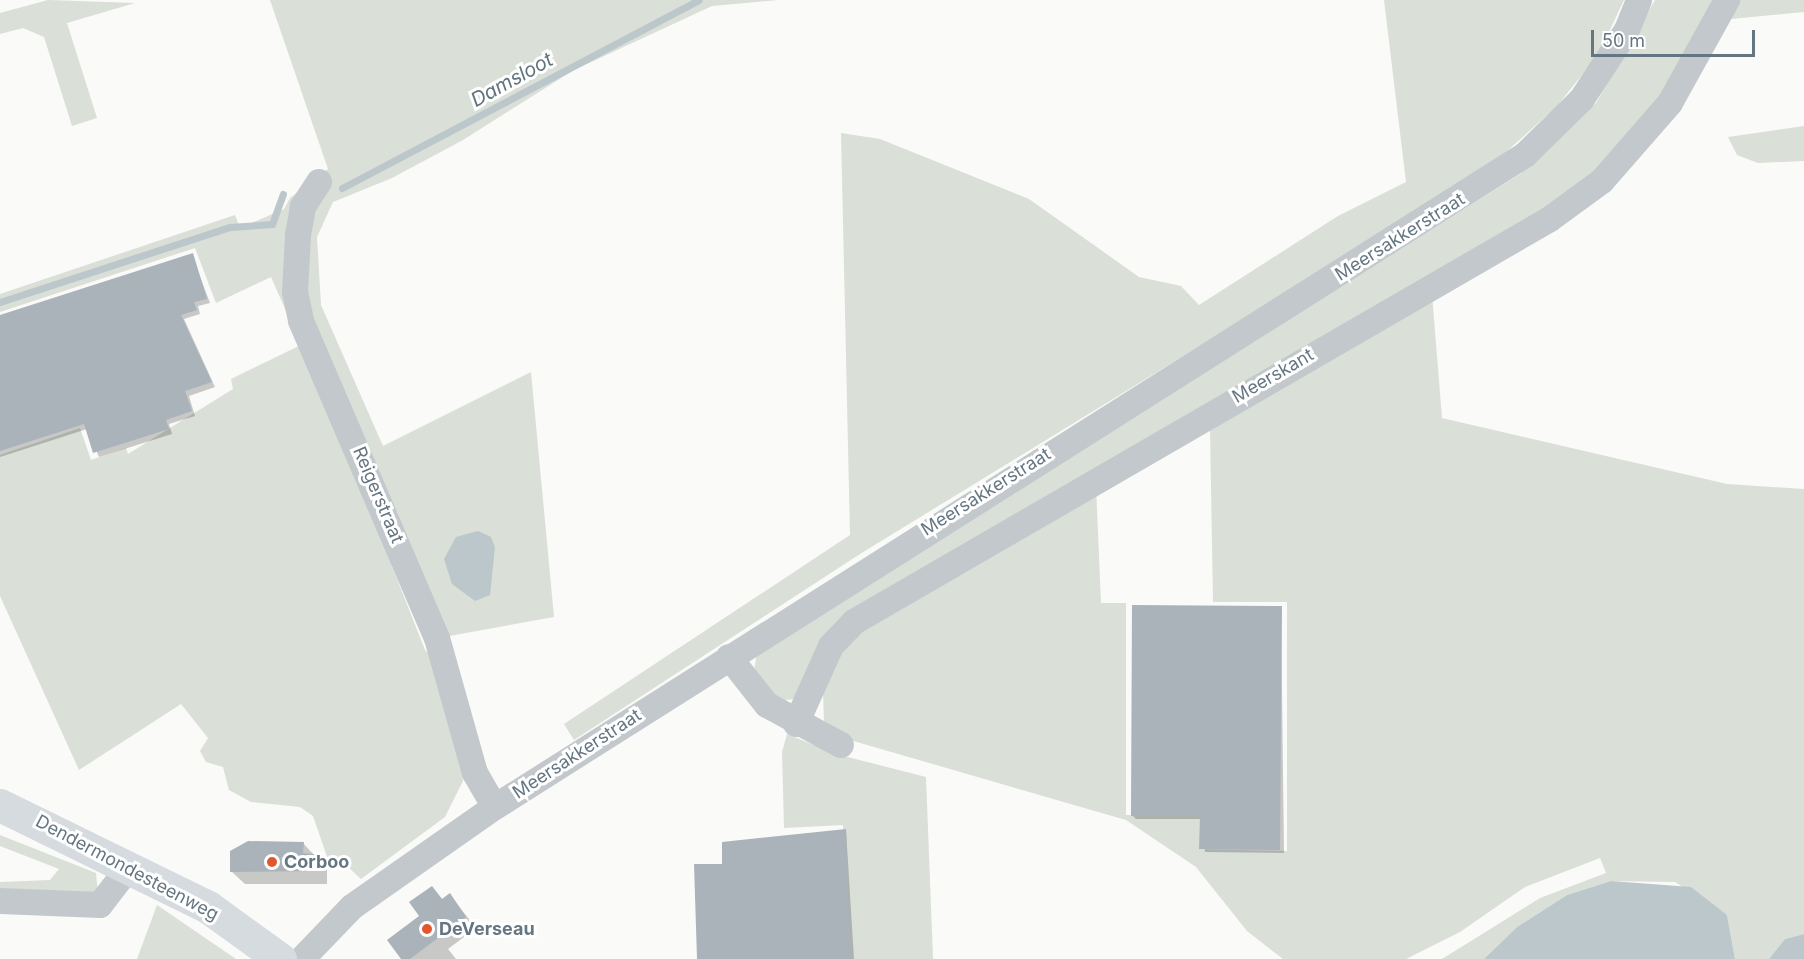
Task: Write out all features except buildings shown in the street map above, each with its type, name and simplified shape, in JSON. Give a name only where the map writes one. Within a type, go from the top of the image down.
[{"type":"main road","name":"Dendermondesteenweg","points":[[0,805],[130,866],[208,907],[280,959]]},
{"type":"street","name":"Meersakkerstraat","points":[[302,959],[352,907],[495,807],[1526,155],[1582,99],[1627,30],[1639,0]]},
{"type":"street","name":"Meerskant","points":[[796,724],[831,646],[854,622],[1550,219],[1602,181],[1670,103],[1727,0]]},
{"type":"street","name":"Reigerstraat","points":[[319,182],[303,207],[298,236],[295,292],[301,321],[437,638],[475,772],[495,807]]},
{"type":"street","points":[[729,657],[767,705],[796,724],[841,745]]},
{"type":"street","points":[[0,901],[100,905],[130,866]]},
{"type":"shaded area","points":[[48,0],[135,3],[67,23],[97,118],[72,126],[44,37],[23,28],[0,34],[0,13]]},
{"type":"shaded area","points":[[270,0],[778,0],[712,6],[574,70],[463,140],[392,178],[333,202],[317,237],[321,305],[383,446],[531,372],[554,617],[444,637],[351,462],[425,650],[434,658],[461,745],[463,781],[445,817],[361,879],[346,865],[331,868],[313,816],[300,807],[251,802],[229,790],[223,767],[206,762],[200,751],[208,738],[181,704],[79,770],[0,596],[0,455],[80,428],[91,460],[126,448],[128,454],[233,389],[231,379],[301,345],[271,277],[216,303],[195,248],[0,312],[0,294],[235,215],[240,228],[284,209],[290,198],[328,169]]},
{"type":"shaded area","points":[[1384,0],[1624,0],[1598,55],[1557,106],[1485,171],[860,554],[574,740],[564,724],[850,535],[841,133],[880,139],[1029,199],[1139,277],[1181,286],[1199,305],[1338,216],[1406,182]]},
{"type":"shaded area","points":[[1655,0],[1804,0],[1804,12],[1731,19],[1588,185],[860,611],[793,699],[778,701],[754,671],[757,652],[1520,174],[1596,103]]},
{"type":"shaded area","points":[[1804,126],[1804,161],[1758,163],[1737,155],[1728,137]]},
{"type":"shaded area","points":[[1432,294],[1442,418],[1727,484],[1804,489],[1804,934],[1785,939],[1769,959],[1735,959],[1727,915],[1675,882],[1611,881],[1567,895],[1517,927],[1484,959],[1442,959],[1540,898],[1606,873],[1600,858],[1525,887],[1460,932],[1406,959],[1283,959],[1247,931],[1196,867],[1126,820],[843,738],[824,723],[823,690],[849,636],[1096,486],[1101,603],[1126,603],[1126,815],[1200,816],[1200,849],[1287,851],[1287,602],[1213,602],[1210,428]]},
{"type":"shaded area","points":[[478,531],[491,537],[495,547],[490,595],[475,601],[452,584],[444,559],[456,537]]},
{"type":"shaded area","points":[[787,734],[836,754],[926,777],[933,959],[850,959],[843,825],[784,828],[782,752]]},
{"type":"shaded area","points":[[0,835],[96,873],[98,893],[0,891],[0,882],[50,880],[59,869],[0,846]]},
{"type":"shaded area","points":[[1611,881],[1691,887],[1727,915],[1735,959],[1484,959],[1517,927],[1567,895]]},
{"type":"shaded area","points":[[157,905],[236,959],[137,959]]},
{"type":"shaded area","points":[[1804,934],[1804,959],[1769,959],[1785,939]]},
{"type":"waterway","name":"Damsloot","points":[[342,188],[698,0]]},
{"type":"waterway","name":"Damsloot","points":[[0,302],[230,227],[272,224],[283,194]]},
{"type":"place","name":"Corboo","points":[[272,862]]},
{"type":"place","name":"DeVerseau","points":[[427,929]]}]
